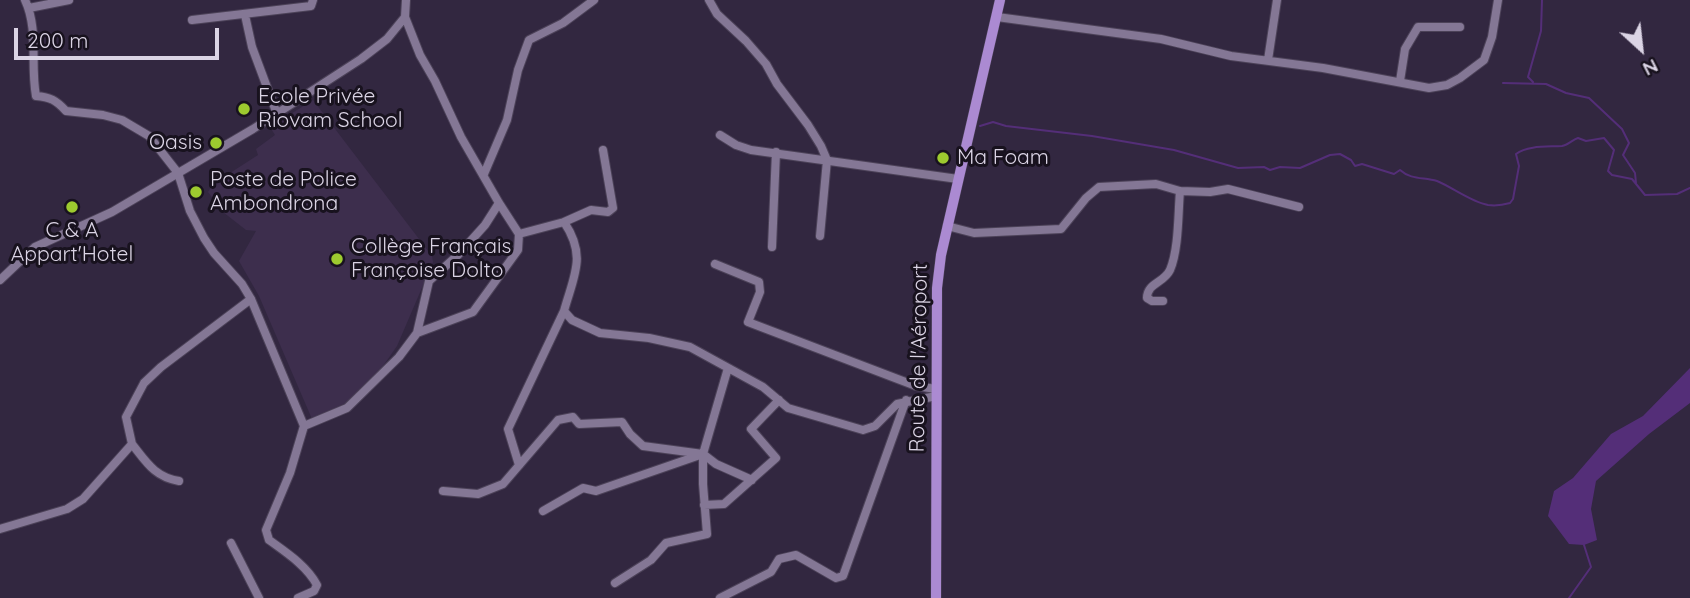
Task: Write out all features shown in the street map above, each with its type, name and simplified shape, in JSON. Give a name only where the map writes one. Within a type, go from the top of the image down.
[{"type":"main road","name":"Route de l'Aéroport","points":[[936,598],[937,288],[947,226],[999,0]]},
{"type":"street","points":[[69,0],[27,4],[34,34],[32,75],[36,96],[57,101],[66,111],[122,120],[149,136],[177,173],[190,211],[204,238],[251,299],[304,426],[290,473],[267,530],[269,540],[305,569],[317,585],[314,591],[298,598]]},
{"type":"street","points":[[192,20],[311,6],[313,0]]},
{"type":"street","points":[[406,0],[405,17],[420,55],[461,136],[519,234],[518,250],[473,312],[417,333]]},
{"type":"street","points":[[484,174],[507,120],[518,70],[529,40],[563,23],[594,0]]},
{"type":"street","points":[[709,0],[717,14],[766,64],[808,125],[827,160],[820,236]]},
{"type":"street","points":[[1268,60],[1277,0]]},
{"type":"street","points":[[997,17],[1161,39],[1231,56],[1400,81],[1429,88],[1447,85],[1484,60],[1492,37],[1498,0]]},
{"type":"street","points":[[245,15],[251,47],[276,114]]},
{"type":"street","points":[[0,280],[35,247],[112,212],[361,60],[387,39],[405,17]]},
{"type":"street","points":[[1400,81],[1405,49],[1418,27],[1460,27]]},
{"type":"street","points":[[720,135],[751,150],[958,179]]},
{"type":"street","points":[[519,234],[564,222],[591,210],[608,212],[613,208],[603,150]]},
{"type":"street","points":[[772,247],[776,152]]},
{"type":"street","points":[[947,226],[974,233],[1061,229],[1086,198],[1100,187],[1156,184],[1180,191],[1210,192],[1228,189],[1299,207]]},
{"type":"street","points":[[1163,301],[1152,301],[1147,298],[1147,293],[1151,286],[1162,282],[1171,269],[1180,212],[1180,191]]},
{"type":"street","points":[[304,426],[347,408],[399,357],[417,333],[429,281],[485,225],[499,203]]},
{"type":"street","points":[[519,466],[508,429],[564,311],[579,257],[573,236],[564,222]]},
{"type":"street","points":[[715,264],[759,282],[760,292],[748,321],[936,393]]},
{"type":"street","points":[[179,481],[163,478],[132,444],[125,417],[144,383],[161,367],[251,299]]},
{"type":"street","points":[[564,311],[572,320],[600,333],[649,338],[690,347],[763,387],[788,408],[863,430],[875,426],[897,404],[936,393]]},
{"type":"street","points":[[615,583],[651,560],[666,543],[707,534],[703,454],[728,368]]},
{"type":"street","points":[[704,505],[724,504],[776,458],[751,429],[779,400]]},
{"type":"street","points":[[720,598],[772,572],[779,559],[796,555],[836,578],[843,576],[906,400]]},
{"type":"street","points":[[443,491],[478,494],[503,484],[558,420],[573,417],[579,424],[622,422],[643,446],[703,454],[716,464],[752,480]]},
{"type":"street","points":[[0,529],[67,509],[83,499],[132,444]]},
{"type":"street","points":[[543,511],[583,488],[596,491],[605,489],[703,454]]},
{"type":"street","points":[[232,543],[259,598]]},
{"type":"shaded area","name":"Collège Français Françoise Dolto","points":[[313,100],[432,256],[433,262],[397,346],[362,396],[312,419],[259,296],[239,261],[256,231],[246,230],[223,212],[208,192],[213,184],[258,155],[256,149],[275,135],[270,127]]},
{"type":"shaded area","points":[[1690,368],[1690,403],[1649,434],[1596,481],[1591,509],[1597,540],[1584,545],[1569,544],[1548,516],[1554,491],[1573,478],[1611,434],[1643,416]]},
{"type":"waterway","points":[[1533,82],[1528,77],[1541,31],[1542,0]]},
{"type":"waterway","points":[[1503,83],[1546,84],[1566,93],[1589,98],[1622,129],[1629,143],[1623,155],[1635,173],[1636,183]]},
{"type":"waterway","points":[[980,126],[993,122],[1006,126],[1092,136],[1174,150],[1238,168],[1300,168],[1330,155],[1340,154],[1351,160],[1355,166],[1362,164],[1394,174],[1400,170],[1413,177],[1437,181],[1488,205],[1502,205],[1513,199],[1519,166],[1516,154],[1521,151],[1564,145],[1578,138],[1586,141],[1604,138],[1614,150],[1608,171],[1612,175],[1632,179],[1645,195],[1677,194],[1690,188]]},
{"type":"waterway","points":[[1569,598],[1591,567],[1584,545]]},
{"type":"place","name":"Ecole Privée Riovam School","points":[[244,109]]},
{"type":"place","name":"Oasis","points":[[216,143]]},
{"type":"place","name":"Ma Foam","points":[[943,158]]},
{"type":"place","name":"Poste de Police Ambondrona","points":[[196,192]]},
{"type":"place","name":"C & A Appart'Hotel","points":[[72,207]]},
{"type":"place","name":"Collège Français Françoise Dolto","points":[[337,259]]}]
